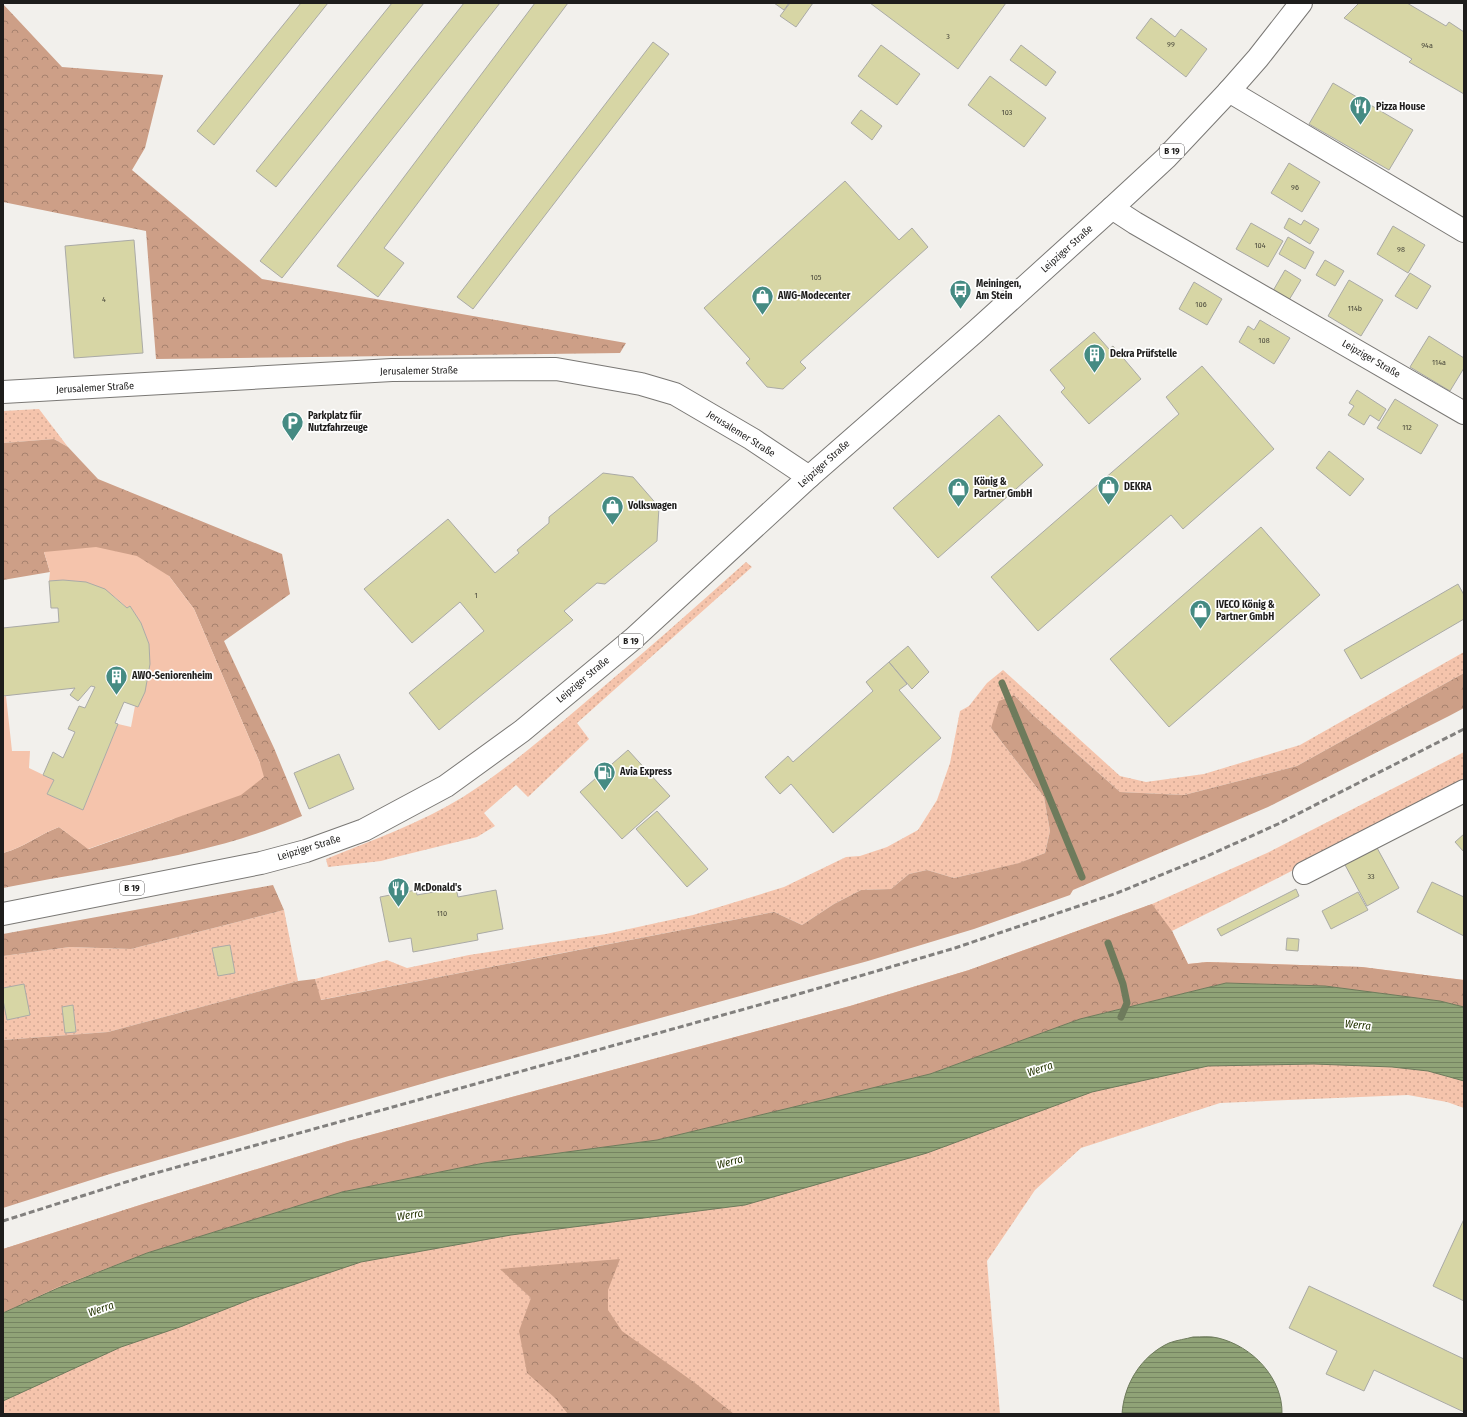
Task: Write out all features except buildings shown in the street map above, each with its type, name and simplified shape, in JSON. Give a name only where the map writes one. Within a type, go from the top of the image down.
[{"type":"street","name":"Leipziger Straße","points":[[3,914],[262,863],[306,851],[364,830],[446,786],[528,726],[633,639],[809,477],[976,331],[1112,208],[1166,158],[1229,91],[1258,58],[1298,4]]},
{"type":"street","points":[[1229,91],[1464,231]]},
{"type":"street","name":"Leipziger Straße","points":[[1112,208],[1135,223],[1464,413]]},
{"type":"street","name":"Jerusalemer Straße","points":[[3,392],[392,370],[556,369],[641,384],[675,394],[752,439],[809,477]]},
{"type":"street","points":[[1304,873],[1464,791]]},
{"type":"shaded area","points":[[39,409],[68,447],[54,439],[3,443],[3,411]]},
{"type":"shaded area","points":[[96,547],[137,556],[169,576],[194,609],[260,763],[264,777],[241,795],[88,849],[59,827],[18,848],[3,853],[3,697],[6,696],[12,751],[30,751],[29,768],[54,780],[47,794],[83,810],[118,724],[131,727],[135,706],[138,707],[149,644],[141,623],[130,606],[127,608],[109,593],[100,588],[82,582],[49,581],[50,572],[44,552]]},
{"type":"shaded area","points":[[746,562],[752,567],[577,723],[589,739],[528,797],[516,785],[484,813],[495,826],[477,837],[381,861],[328,867],[326,859],[396,831],[430,815],[479,787],[539,741],[665,634]]},
{"type":"shaded area","points":[[1464,652],[1464,673],[1297,766],[1184,795],[1120,792],[1033,715],[1014,695],[991,728],[1044,797],[1050,831],[1045,853],[1020,863],[954,878],[927,870],[909,874],[891,889],[861,890],[834,904],[802,925],[774,912],[320,1000],[315,979],[387,960],[407,968],[469,955],[606,934],[693,915],[784,887],[846,857],[860,856],[887,847],[918,830],[937,800],[950,763],[960,711],[969,706],[987,683],[1003,670],[1120,776],[1146,782],[1204,774],[1300,745]]},
{"type":"shaded area","points":[[1464,752],[1464,781],[1280,877],[1172,931],[1188,964],[1207,962],[1362,967],[1464,980],[1464,1108],[1447,1102],[1408,1095],[1220,1103],[1081,1148],[1035,1190],[987,1261],[1000,1414],[3,1414],[3,1249],[348,1141],[850,1006],[969,970],[1152,904],[1267,853]]},
{"type":"shaded area","points":[[284,910],[298,981],[108,1032],[3,1040],[3,956],[70,947],[131,949]]},
{"type":"green space","points":[[3,4],[62,67],[163,75],[145,148],[132,170],[262,279],[626,343],[620,353],[156,359],[146,231],[3,202]]},
{"type":"green space","points":[[54,439],[68,447],[98,479],[282,554],[290,594],[224,641],[274,748],[302,816],[267,830],[193,852],[3,888],[3,853],[18,848],[59,827],[89,849],[173,819],[260,763],[194,609],[169,576],[44,552],[50,572],[3,580],[3,443]]},
{"type":"green space","points":[[1464,673],[1464,708],[1268,807],[1073,890],[1070,895],[974,929],[868,961],[449,1076],[113,1173],[3,1208],[3,1040],[108,1032],[298,981],[315,979],[321,1000],[774,912],[802,925],[834,904],[861,890],[891,889],[909,874],[927,870],[954,878],[1019,863],[1045,853],[1050,831],[1044,797],[991,728],[999,701],[1014,695],[1033,715],[1120,792],[1184,795],[1297,766]]},
{"type":"green space","points":[[273,885],[284,910],[131,949],[70,947],[3,956],[3,934]]},
{"type":"green space","points":[[1152,904],[1172,931],[1188,964],[1207,962],[1362,967],[1464,980],[1464,1007],[1440,1001],[1325,986],[1226,983],[1080,1019],[930,1074],[657,1140],[484,1163],[342,1192],[147,1253],[58,1287],[3,1313],[3,1249],[348,1141],[850,1006],[969,970]]},
{"type":"green space","points":[[620,1259],[608,1290],[608,1310],[622,1331],[695,1383],[734,1414],[568,1414],[555,1398],[527,1373],[519,1331],[531,1298],[500,1269]]},
{"type":"water","name":"Werra","points":[[1226,983],[1325,986],[1440,1001],[1464,1007],[1464,1081],[1428,1071],[1392,1067],[1314,1064],[1208,1066],[1092,1092],[927,1153],[745,1205],[511,1235],[361,1262],[254,1298],[180,1327],[121,1347],[3,1401],[3,1313],[58,1288],[147,1253],[342,1192],[484,1163],[657,1140],[930,1074],[1080,1019]]},
{"type":"water","points":[[1193,1337],[1218,1338],[1231,1342],[1253,1356],[1271,1376],[1277,1388],[1281,1401],[1282,1414],[1122,1414],[1126,1392],[1130,1382],[1142,1363],[1150,1355],[1169,1343]]},
{"type":"waterway","points":[[1002,683],[1082,877]]},
{"type":"waterway","points":[[1108,943],[1123,984],[1127,1003],[1121,1017]]},
{"type":"railway","points":[[3,1221],[145,1176],[802,993],[955,948],[1117,893],[1205,857],[1278,824],[1464,729]]},
{"type":"place","name":"Pizza House","points":[[1361,126]]},
{"type":"place","name":"Meiningen, Am Stein","points":[[960,310]]},
{"type":"place","name":"AWG-Modecenter","points":[[763,316]]},
{"type":"place","name":"Dekra Prüfstelle","points":[[1095,374]]},
{"type":"place","name":"Parkplatz für Nutzfahrzeuge","points":[[292,442]]},
{"type":"place","name":"DEKRA","points":[[1109,506]]},
{"type":"place","name":"König & Partner GmbH","points":[[958,508]]},
{"type":"place","name":"Volkswagen","points":[[612,526]]},
{"type":"place","name":"IVECO König & Partner GmbH","points":[[1201,630]]},
{"type":"place","name":"AWO-Seniorenheim","points":[[117,696]]},
{"type":"place","name":"Avia Express","points":[[605,792]]},
{"type":"place","name":"McDonald's","points":[[399,908]]}]
